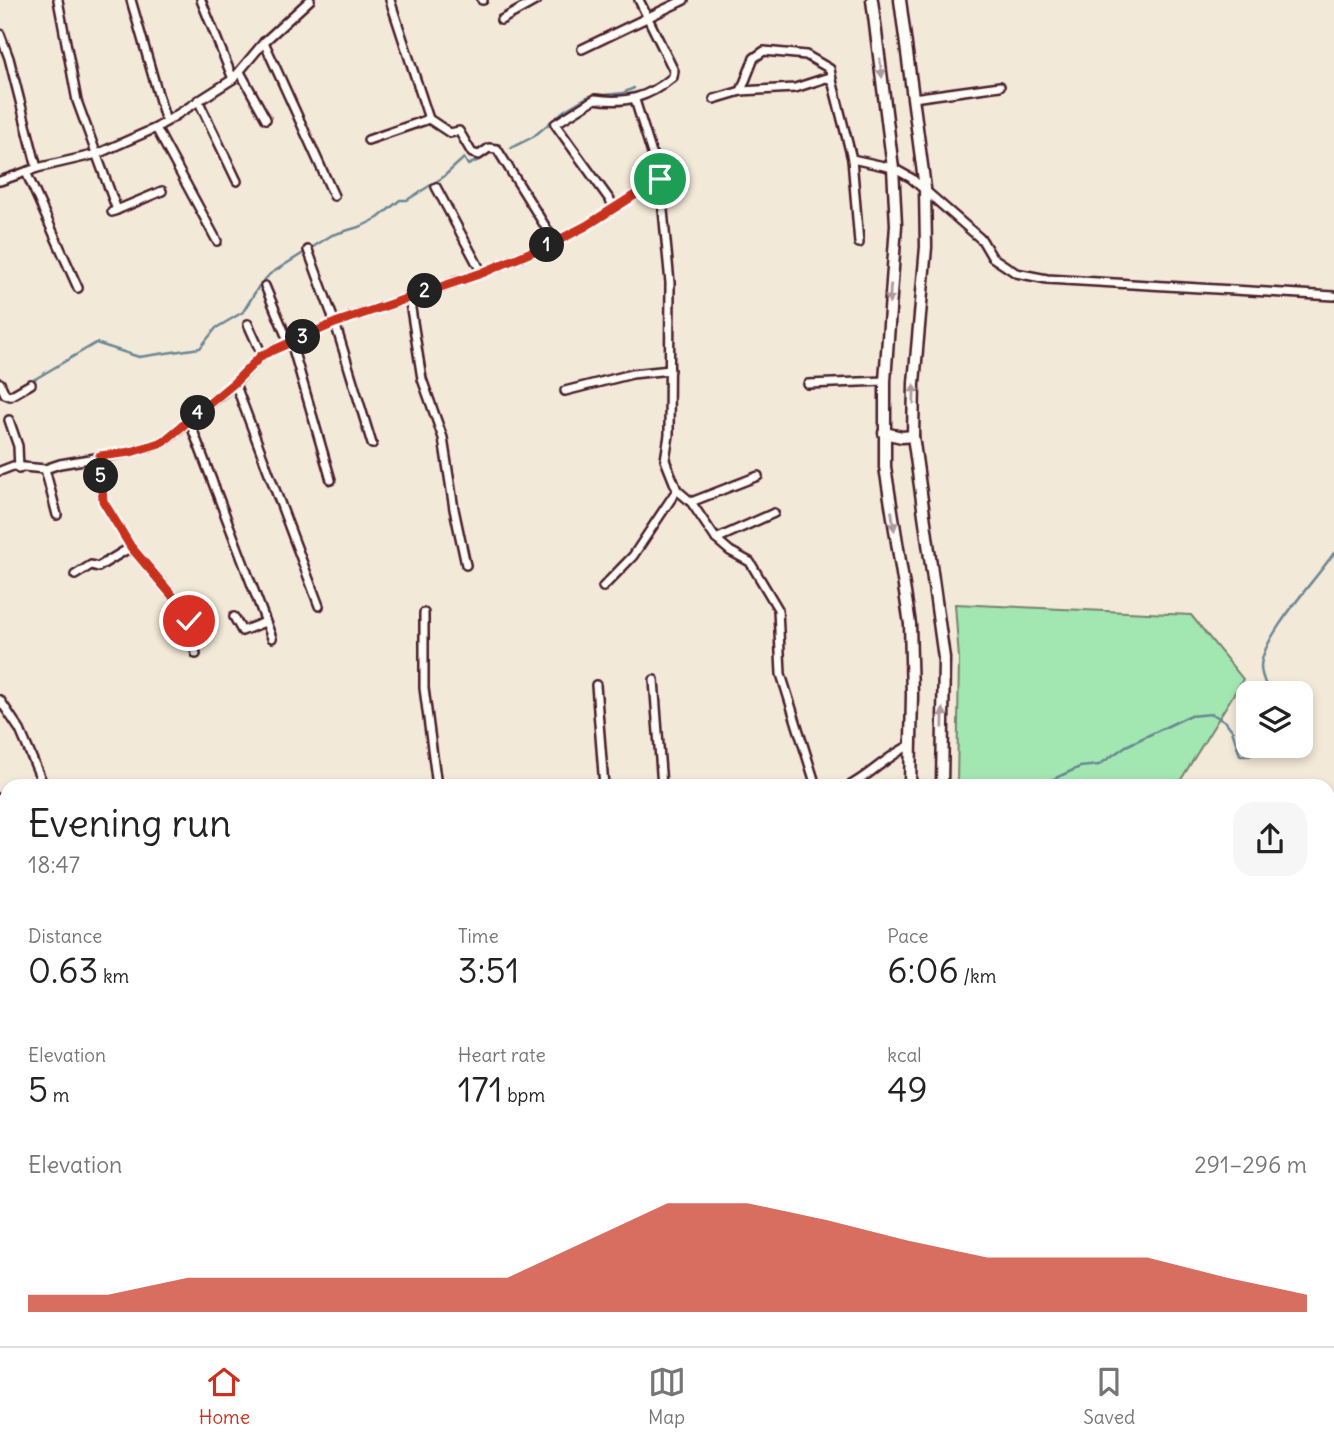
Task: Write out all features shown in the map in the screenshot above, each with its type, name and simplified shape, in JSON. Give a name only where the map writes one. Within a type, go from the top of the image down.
[{"type":"street","points":[[58,0],[77,102],[115,211],[162,191]]},
{"type":"street","points":[[131,0],[166,122]]},
{"type":"street","points":[[201,0],[233,79]]},
{"type":"street","points":[[0,181],[37,168],[97,154],[156,128],[233,79],[300,4],[310,0]]},
{"type":"street","points":[[390,0],[429,119],[450,133],[459,131],[472,153],[478,155],[489,148],[497,149],[555,242]]},
{"type":"street","points":[[501,20],[537,0]]},
{"type":"street","points":[[615,207],[555,124],[595,99],[610,102],[635,100],[673,77],[674,71],[639,0]]},
{"type":"street","points":[[582,49],[684,0]]},
{"type":"street","points":[[872,0],[893,168],[896,225],[884,433],[885,467],[910,624],[910,779]]},
{"type":"street","points":[[900,0],[925,188],[926,247],[914,383],[913,436],[944,658],[942,779]]},
{"type":"street","points":[[0,34],[9,58],[37,168]]},
{"type":"street","points":[[264,42],[334,196]]},
{"type":"street","points":[[741,91],[754,58],[764,51],[806,55],[830,69],[852,159],[859,243]]},
{"type":"street","points":[[240,72],[266,120]]},
{"type":"street","points":[[714,99],[741,91],[795,88],[826,78],[832,80]]},
{"type":"street","points":[[913,98],[1000,86]]},
{"type":"street","points":[[198,100],[237,181]]},
{"type":"street","points":[[635,100],[660,179],[670,283],[669,435],[665,460],[677,490],[691,502],[716,539],[750,562],[778,609],[781,674],[814,779]]},
{"type":"street","points":[[368,140],[429,119]]},
{"type":"street","points":[[156,128],[217,241]]},
{"type":"street","points":[[852,159],[893,168],[925,188],[982,240],[992,257],[1016,272],[1047,279],[1334,296]]},
{"type":"street","points":[[26,172],[78,288]]},
{"type":"street","points":[[0,471],[13,466],[19,469],[45,469],[131,452],[163,442],[234,383],[262,355],[335,323],[482,273],[555,242],[586,226],[660,179]]},
{"type":"street","points":[[436,187],[482,273]]},
{"type":"street","points":[[308,250],[335,323],[373,443]]},
{"type":"street","points":[[265,286],[290,342],[331,480]]},
{"type":"street","points":[[409,296],[422,379],[443,438],[466,565]]},
{"type":"street","points":[[248,324],[262,355]]},
{"type":"street","points":[[565,391],[632,374],[670,369]]},
{"type":"street","points":[[807,384],[885,381]]},
{"type":"street","points":[[0,383],[8,396],[31,384]]},
{"type":"street","points":[[234,383],[319,606]]},
{"type":"street","points":[[9,420],[18,446],[19,469]]},
{"type":"street","points":[[189,420],[272,638]]},
{"type":"street","points":[[884,433],[902,437],[913,436]]},
{"type":"street","points":[[100,456],[102,498],[131,547],[187,613],[196,654]]},
{"type":"street","points":[[45,469],[57,515]]},
{"type":"street","points":[[691,502],[758,476]]},
{"type":"street","points":[[603,587],[633,556],[677,490]]},
{"type":"street","points":[[716,539],[774,513]]},
{"type":"street","points":[[75,575],[91,565],[98,567],[131,547]]},
{"type":"street","points":[[424,613],[424,688],[436,779]]},
{"type":"street","points":[[234,617],[242,631],[265,622]]},
{"type":"street","points":[[654,680],[661,779]]},
{"type":"street","points":[[596,685],[603,779]]},
{"type":"street","points":[[0,700],[20,730],[41,779]]},
{"type":"street","points":[[863,779],[911,745]]},
{"type":"green space","points":[[955,604],[1191,615],[1243,679],[1236,681],[1236,690],[1181,779],[957,779],[959,659]]},
{"type":"waterway","points":[[511,148],[533,137],[565,110],[587,97],[623,93],[634,88]]},
{"type":"waterway","points":[[30,382],[96,343],[139,357],[200,348],[216,328],[243,312],[270,274],[332,235],[378,218],[400,200],[407,200],[442,178],[464,158],[468,165],[481,159]]},
{"type":"waterway","points":[[1264,681],[1261,667],[1270,641],[1279,625],[1334,553]]},
{"type":"waterway","points":[[1053,779],[1080,767],[1099,765],[1126,746],[1189,716],[1212,714],[1225,721],[1232,730],[1236,742]]},
{"type":"route","points":[[189,621],[187,613],[131,547],[103,501],[100,456],[131,452],[163,442],[234,383],[262,355],[335,323],[482,273],[555,242],[586,226],[660,179]]}]
